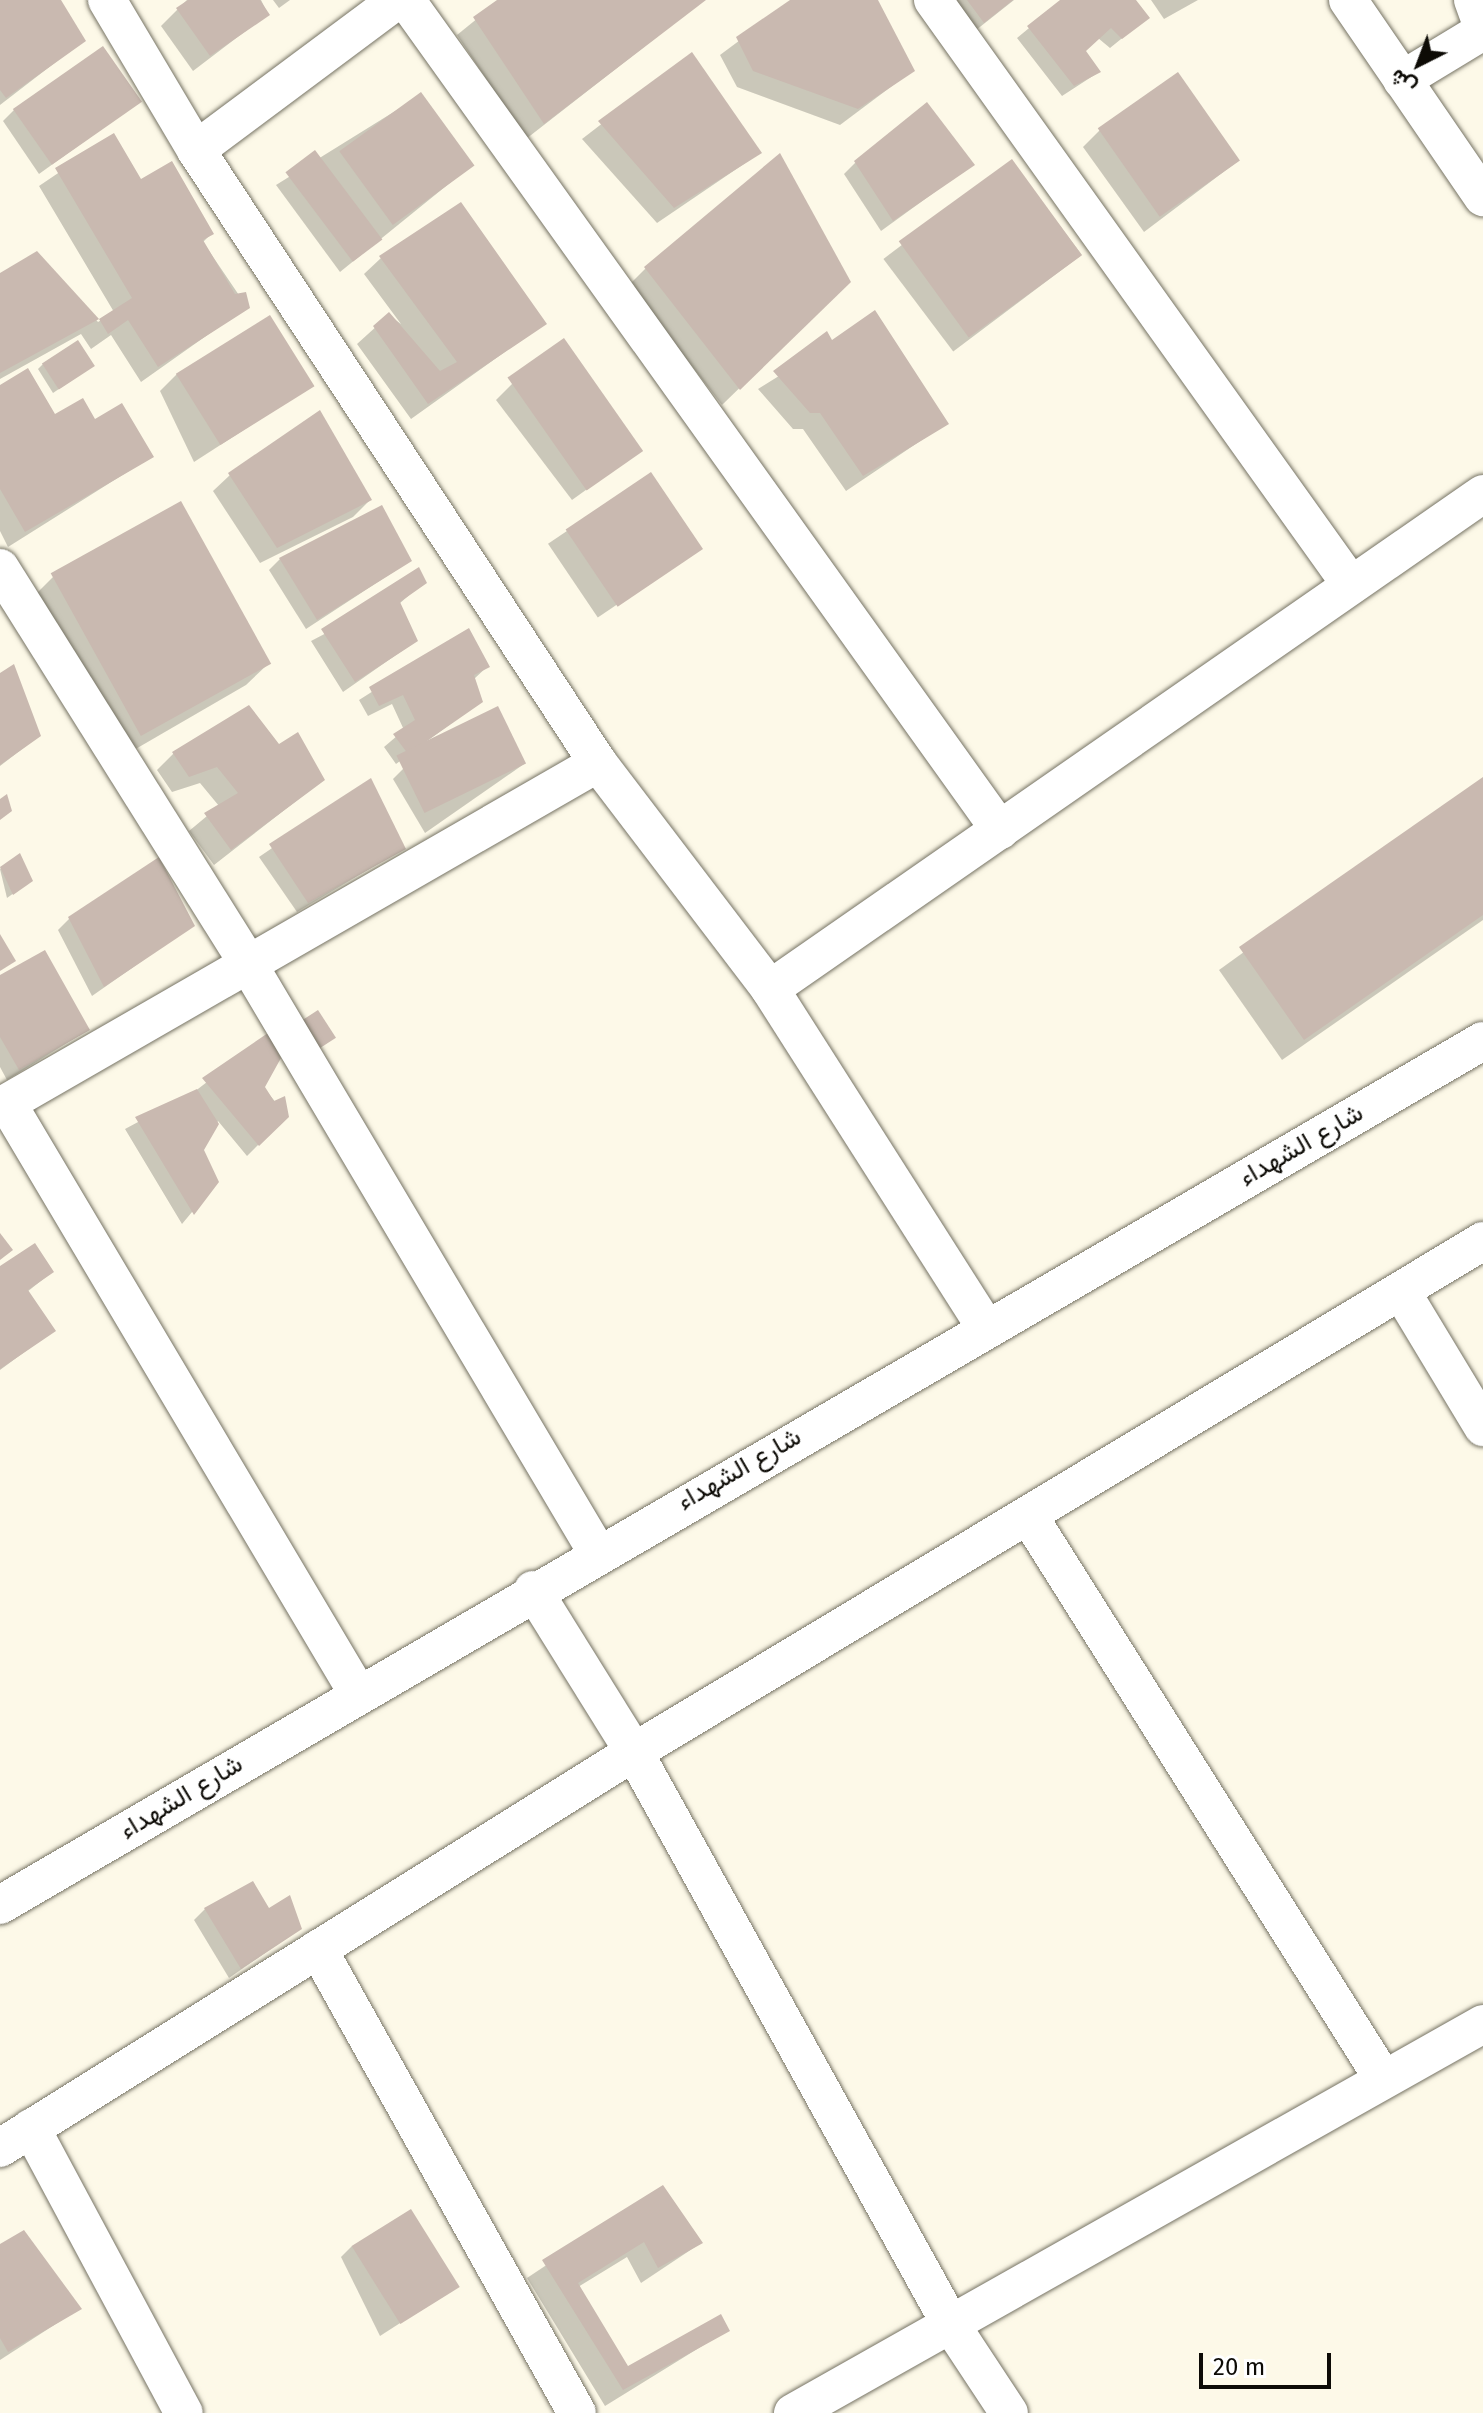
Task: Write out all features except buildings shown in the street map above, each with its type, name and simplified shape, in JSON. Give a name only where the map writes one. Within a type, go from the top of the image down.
[{"type":"street","points":[[107,0],[196,150],[598,763],[770,989],[985,1326]]},
{"type":"street","points":[[196,150],[397,0]]},
{"type":"street","points":[[406,0],[1000,830]]},
{"type":"street","points":[[933,0],[1351,585]]},
{"type":"street","points":[[1348,0],[1483,197]]},
{"type":"street","points":[[1402,80],[1483,29],[1473,0]]},
{"type":"street","points":[[770,989],[1483,494]]},
{"type":"street","points":[[0,568],[248,964],[597,1552]]},
{"type":"street","points":[[357,1692],[4,1105],[598,763]]},
{"type":"street","name":"شارع الشهداء","points":[[0,1905],[597,1552],[1483,1041]]},
{"type":"street","points":[[184,2413],[16,2138],[634,1752],[1483,1241]]},
{"type":"street","points":[[1401,1291],[1483,1427]]},
{"type":"street","points":[[1028,1515],[1382,2077]]},
{"type":"street","points":[[533,1590],[634,1752],[951,2325],[1009,2413]]},
{"type":"street","points":[[318,1949],[577,2413]]},
{"type":"street","points":[[793,2413],[1382,2077],[1483,2024]]}]
